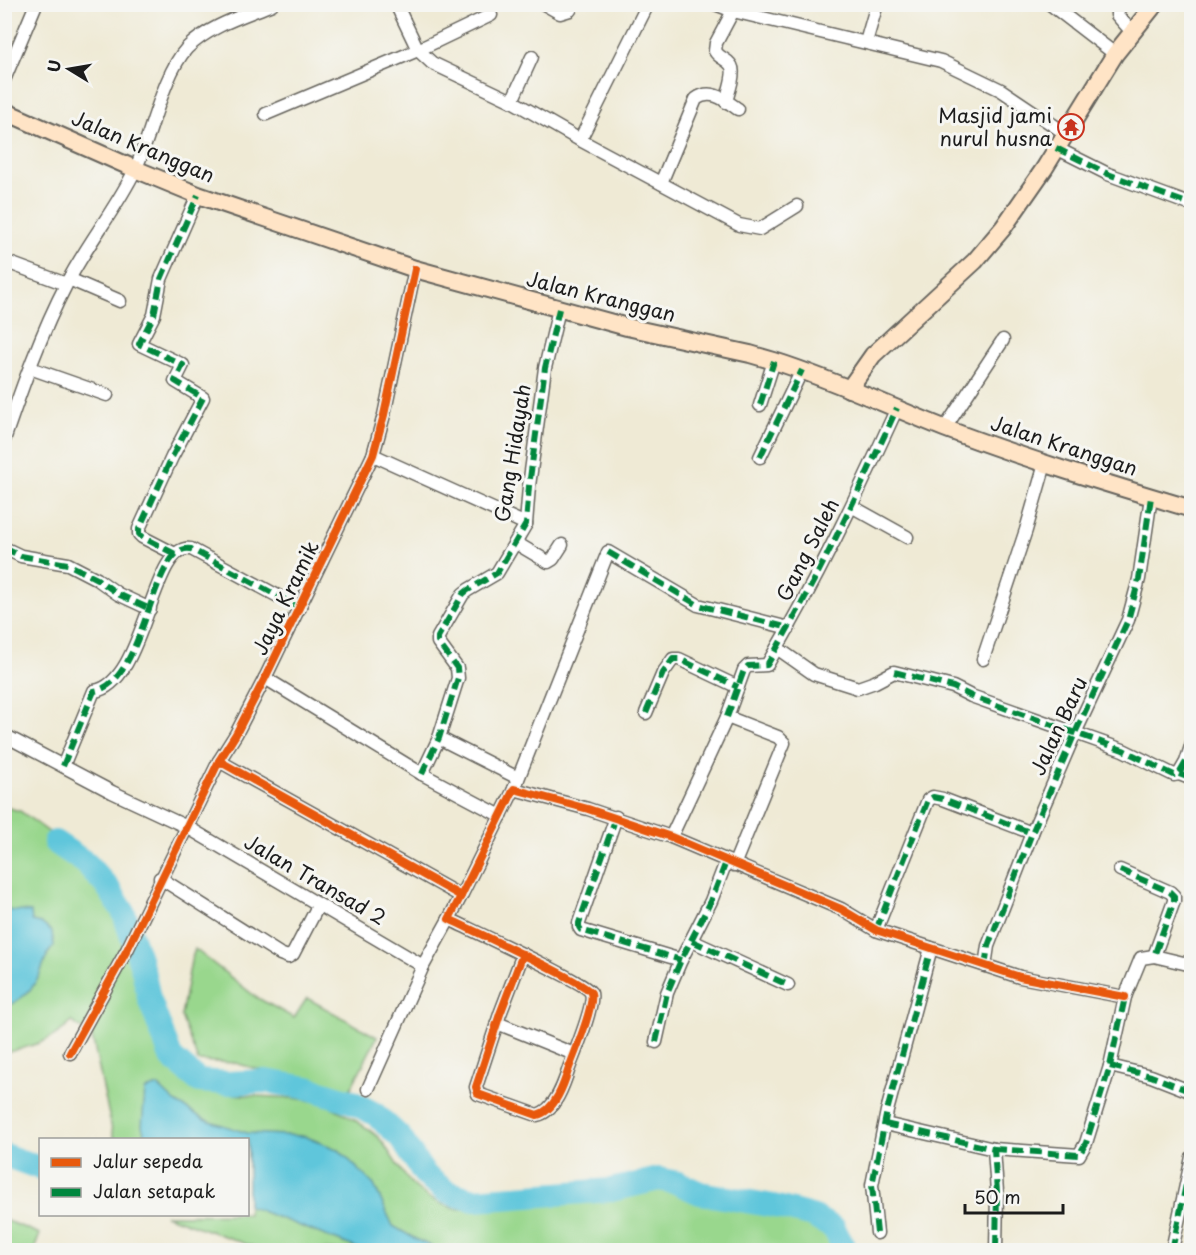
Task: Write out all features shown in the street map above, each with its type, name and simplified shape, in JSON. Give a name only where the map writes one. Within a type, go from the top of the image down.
[{"type":"main road","points":[[849,389],[873,355],[975,261],[1003,228],[1115,54],[1155,4]]},
{"type":"main road","name":"Jalan Kranggan","points":[[4,111],[198,195],[415,269],[558,309],[774,361],[802,370],[945,428],[1045,464],[1191,510]]},
{"type":"street","points":[[4,80],[36,4]]},
{"type":"street","points":[[4,440],[30,368],[68,282],[135,169],[170,78],[187,48],[208,32],[272,4]]},
{"type":"street","points":[[396,4],[418,50],[432,63],[513,100],[580,140],[739,225],[759,229],[797,206]]},
{"type":"street","points":[[544,4],[556,11],[566,12],[573,4]]},
{"type":"street","points":[[580,140],[648,4]]},
{"type":"street","points":[[715,4],[733,11],[942,61],[1001,90],[1065,133]]},
{"type":"street","points":[[866,42],[877,4]]},
{"type":"street","points":[[1050,4],[1115,54]]},
{"type":"street","points":[[1123,4],[1117,11],[1117,15],[1132,32]]},
{"type":"street","points":[[726,102],[733,70],[731,65],[718,57],[715,51],[716,43],[733,11]]},
{"type":"street","points":[[266,114],[418,50],[491,15]]},
{"type":"street","points":[[513,100],[532,57]]},
{"type":"street","points":[[661,183],[696,99],[711,93],[738,109]]},
{"type":"street","points":[[1056,148],[1108,174],[1191,205]]},
{"type":"street","points":[[175,554],[142,537],[139,529],[172,457],[203,398],[176,381],[183,365],[139,344],[154,315],[161,279],[198,195]]},
{"type":"street","points":[[4,261],[120,301]]},
{"type":"street","name":"Jaya Kramik","points":[[70,1053],[127,950],[160,878],[219,761],[265,678],[373,455],[415,269]]},
{"type":"street","name":"Gang Hidayah","points":[[422,774],[439,738],[458,678],[457,668],[438,642],[438,637],[463,594],[497,573],[526,524],[529,486],[546,368],[558,309]]},
{"type":"street","points":[[945,428],[1004,340]]},
{"type":"street","points":[[760,405],[774,361]]},
{"type":"street","points":[[30,368],[106,395]]},
{"type":"street","points":[[760,457],[802,370]]},
{"type":"street","name":"Gang Saleh","points":[[516,783],[608,552],[698,605],[789,628],[853,507],[897,408]]},
{"type":"street","points":[[373,455],[526,524]]},
{"type":"street","points":[[982,659],[1026,530],[1045,464]]},
{"type":"street","name":"Jalan Baru","points":[[985,966],[988,946],[1032,833],[1075,733],[1128,620],[1139,579],[1150,497]]},
{"type":"street","points":[[853,507],[907,537]]},
{"type":"street","points":[[516,543],[548,562],[552,560],[562,545]]},
{"type":"street","points":[[4,548],[21,556],[68,564],[97,579],[118,594],[150,609]]},
{"type":"street","points":[[63,766],[94,691],[105,688],[116,679],[136,647],[163,572],[181,549],[191,549],[300,608]]},
{"type":"street","points":[[671,837],[748,666],[767,664],[789,628]]},
{"type":"street","points":[[777,648],[814,674],[858,688],[894,672],[953,687],[1123,750],[1174,775],[1179,774],[1191,779]]},
{"type":"street","points":[[646,713],[663,673],[674,659],[680,659],[738,687]]},
{"type":"street","points":[[265,678],[422,774],[501,816]]},
{"type":"street","points":[[656,1042],[667,993],[681,960],[693,941],[784,743],[778,737],[727,717]]},
{"type":"street","name":"Jalan Transad 2","points":[[4,735],[187,827],[423,966]]},
{"type":"street","points":[[439,738],[516,783],[671,837],[842,909],[876,930],[1020,977],[1125,997]]},
{"type":"street","points":[[1179,774],[1186,762],[1191,743]]},
{"type":"street","points":[[219,761],[461,896]]},
{"type":"street","points":[[368,1089],[423,966],[461,896],[516,783]]},
{"type":"street","points":[[876,930],[928,800],[933,797],[943,799],[1032,833]]},
{"type":"street","points":[[616,818],[579,927],[681,960]]},
{"type":"street","points":[[1120,870],[1170,892],[1174,896],[1154,956]]},
{"type":"street","points":[[160,878],[288,957],[293,954],[318,906]]},
{"type":"street","points":[[449,919],[523,954],[590,990],[592,1001],[553,1105],[543,1114],[537,1115],[478,1094],[476,1087],[523,954]]},
{"type":"street","points":[[693,941],[788,985]]},
{"type":"street","points":[[877,1233],[873,1185],[885,1124],[931,948]]},
{"type":"street","points":[[885,1124],[993,1149],[1079,1155],[1086,1143],[1110,1066],[1125,997],[1141,958],[1154,956],[1191,965]]},
{"type":"street","points":[[497,1023],[574,1054]]},
{"type":"street","points":[[1110,1066],[1151,1076],[1191,1092]]},
{"type":"street","points":[[993,1149],[1000,1250]]},
{"type":"street","points":[[1173,1251],[1191,1157]]},
{"type":"green space","points":[[5,807],[20,811],[57,838],[52,849],[90,874],[117,912],[168,1063],[185,1078],[223,1093],[306,1100],[327,1105],[379,1138],[412,1184],[428,1197],[454,1208],[482,1210],[503,1208],[655,1185],[668,1186],[705,1201],[808,1221],[829,1234],[838,1250],[263,1250],[168,1216],[249,1216],[249,1138],[114,1138],[92,1036],[72,1022],[48,1039],[5,1053]]},
{"type":"green space","points":[[195,949],[256,997],[294,1018],[307,998],[377,1037],[348,1094],[235,1063],[198,1061],[181,1016]]},
{"type":"green space","points":[[5,1220],[40,1234],[34,1250],[5,1250]]},
{"type":"water","points":[[5,910],[31,912],[32,921],[41,923],[52,932],[54,946],[47,955],[31,988],[17,1001],[5,1007]]},
{"type":"water","points":[[158,1086],[175,1102],[204,1119],[247,1133],[304,1136],[339,1150],[374,1185],[393,1226],[419,1241],[442,1250],[362,1250],[249,1206],[249,1138],[146,1138],[142,1126],[145,1090]]},
{"type":"waterway","points":[[55,842],[86,863],[109,889],[123,911],[143,970],[149,998],[171,1057],[199,1081],[228,1083],[266,1081],[308,1088],[350,1101],[375,1114],[400,1137],[425,1175],[447,1192],[474,1200],[611,1190],[659,1179],[678,1183],[700,1193],[774,1206],[812,1216],[834,1228],[845,1250]]},
{"type":"waterway","points":[[4,1155],[39,1168]]},
{"type":"marked path","points":[[1056,148],[1108,174],[1192,205]]},
{"type":"marked path","points":[[175,554],[142,537],[139,529],[172,457],[203,398],[175,381],[183,365],[139,344],[154,315],[161,279],[198,195]]},
{"type":"marked path","points":[[422,774],[439,738],[458,678],[457,668],[438,642],[438,637],[463,594],[497,573],[526,524],[545,368],[559,309]]},
{"type":"marked path","points":[[760,405],[774,361]]},
{"type":"marked path","points":[[760,457],[802,370]]},
{"type":"marked path","points":[[727,717],[744,670],[748,666],[767,665],[785,634],[867,474],[897,408]]},
{"type":"marked path","points":[[985,966],[988,946],[1032,833],[1075,733],[1128,620],[1139,579],[1151,497]]},
{"type":"marked path","points":[[4,548],[21,556],[68,564],[97,579],[118,594],[150,609]]},
{"type":"marked path","points":[[63,766],[94,691],[111,683],[125,665],[137,641],[166,567],[177,553],[191,549],[300,608]]},
{"type":"marked path","points":[[608,552],[698,605],[789,628]]},
{"type":"marked path","points":[[646,713],[663,673],[673,659],[679,659],[738,687]]},
{"type":"marked path","points":[[894,672],[953,687],[971,696],[1123,750],[1174,775],[1179,774],[1186,762],[1192,743]]},
{"type":"marked path","points":[[1179,774],[1192,779]]},
{"type":"marked path","points":[[876,930],[928,800],[933,797],[943,799],[1032,833]]},
{"type":"marked path","points":[[616,817],[579,927],[581,930],[681,960]]},
{"type":"marked path","points":[[656,1042],[667,993],[711,901],[726,862]]},
{"type":"marked path","points":[[1120,870],[1170,892],[1174,896],[1154,956]]},
{"type":"marked path","points":[[692,941],[788,985]]},
{"type":"marked path","points":[[877,1233],[872,1185],[887,1111],[931,948]]},
{"type":"marked path","points":[[994,1149],[1079,1155],[1086,1143],[1110,1066],[1125,997]]},
{"type":"marked path","points":[[1110,1066],[1151,1076],[1192,1092]]},
{"type":"marked path","points":[[885,1124],[994,1149],[997,1192],[996,1250]]},
{"type":"marked path","points":[[1172,1250],[1192,1157]]},
{"type":"cycle path","points":[[70,1053],[127,950],[219,761],[265,678],[373,455],[384,415],[415,269]]},
{"type":"cycle path","points":[[219,761],[461,896],[514,789],[588,809],[671,837],[841,909],[876,930],[1020,977],[1125,997]]},
{"type":"cycle path","points":[[461,896],[449,919],[501,944],[525,956],[549,968],[570,978],[591,993],[587,1018],[561,1089],[554,1103],[537,1115],[478,1094],[476,1087],[500,1014],[523,954]]},
{"type":"place","name":"Masjid jami nurul husna","points":[[1071,127]]}]
